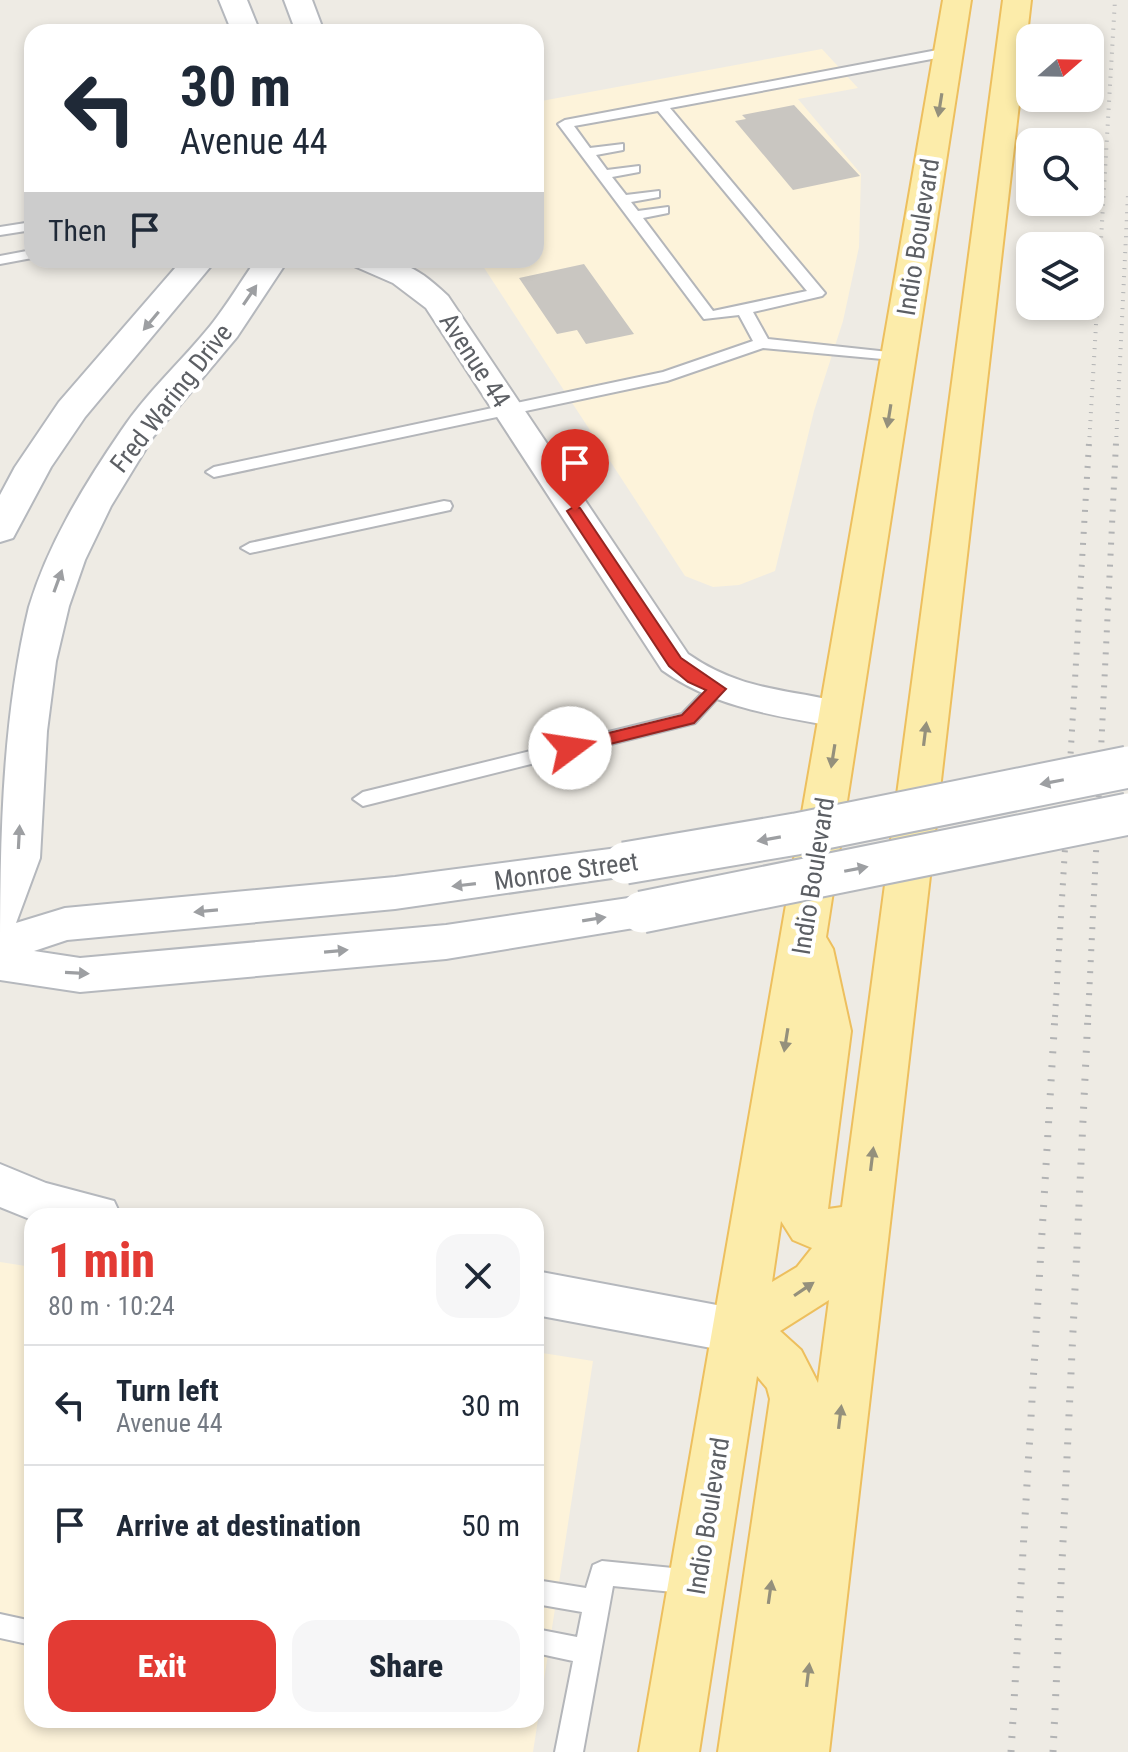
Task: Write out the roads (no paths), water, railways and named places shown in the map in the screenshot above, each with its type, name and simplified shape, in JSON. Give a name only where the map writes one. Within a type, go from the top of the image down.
[{"type":"main road","points":[[233,0],[243,24]]},
{"type":"main road","points":[[298,0],[307,24]]},
{"type":"main road","name":"Indio Boulevard","points":[[669,1752],[957,0]]},
{"type":"main road","points":[[799,1752],[1017,0]]},
{"type":"main road","points":[[0,530],[33,467],[72,410],[193,268]]},
{"type":"main road","name":"Fred Waring Drive","points":[[0,912],[18,858],[26,731],[36,661],[49,606],[66,560],[92,506],[138,432],[225,330],[267,268]]},
{"type":"main road","name":"Monroe Street","points":[[0,945],[65,924],[395,893],[625,863],[796,834],[1128,767]]},
{"type":"main road","name":"Monroe Street","points":[[0,963],[80,975],[446,942],[642,912],[1128,814]]},
{"type":"main road","points":[[805,926],[828,1031],[802,1207],[804,1217],[814,1230],[825,1233],[865,1220]]},
{"type":"main road","points":[[0,1184],[36,1201],[64,1208]]},
{"type":"main road","points":[[738,1331],[815,1282],[865,1220]]},
{"type":"main road","points":[[544,1295],[738,1331],[778,1359],[792,1376],[797,1399],[748,1752]]},
{"type":"street","name":"Avenue 44","points":[[392,268],[418,283],[437,302],[675,662],[694,678],[717,689],[839,714]]},
{"type":"lane","points":[[661,106],[817,293],[709,316],[565,124],[948,52]]},
{"type":"lane","points":[[666,138],[685,135]]},
{"type":"lane","points":[[587,153],[618,147]]},
{"type":"lane","points":[[685,160],[703,156]]},
{"type":"lane","points":[[603,175],[634,169]]},
{"type":"lane","points":[[705,185],[724,181]]},
{"type":"lane","points":[[621,200],[654,194]]},
{"type":"lane","points":[[717,200],[736,196]]},
{"type":"lane","points":[[633,216],[663,210]]},
{"type":"lane","points":[[0,231],[24,227]]},
{"type":"lane","points":[[0,260],[24,256]]},
{"type":"lane","points":[[744,309],[762,343]]},
{"type":"lane","points":[[214,472],[667,376],[762,343],[898,358]]},
{"type":"lane","points":[[250,548],[444,506]]},
{"type":"lane","points":[[363,799],[688,719],[717,689]]},
{"type":"lane","points":[[569,1752],[602,1573],[697,1582]]},
{"type":"lane","points":[[544,1593],[596,1602]]},
{"type":"lane","points":[[0,1626],[24,1631]]},
{"type":"lane","points":[[544,1643],[587,1651]]},
{"type":"railway","points":[[1089,445],[1115,0]]},
{"type":"railway","points":[[1116,445],[1128,194]]},
{"type":"railway","points":[[1055,1017],[1089,443]]},
{"type":"railway","points":[[1088,1017],[1116,443]]},
{"type":"railway","points":[[1011,1752],[1055,1015]]},
{"type":"railway","points":[[1053,1752],[1088,1015]]}]
